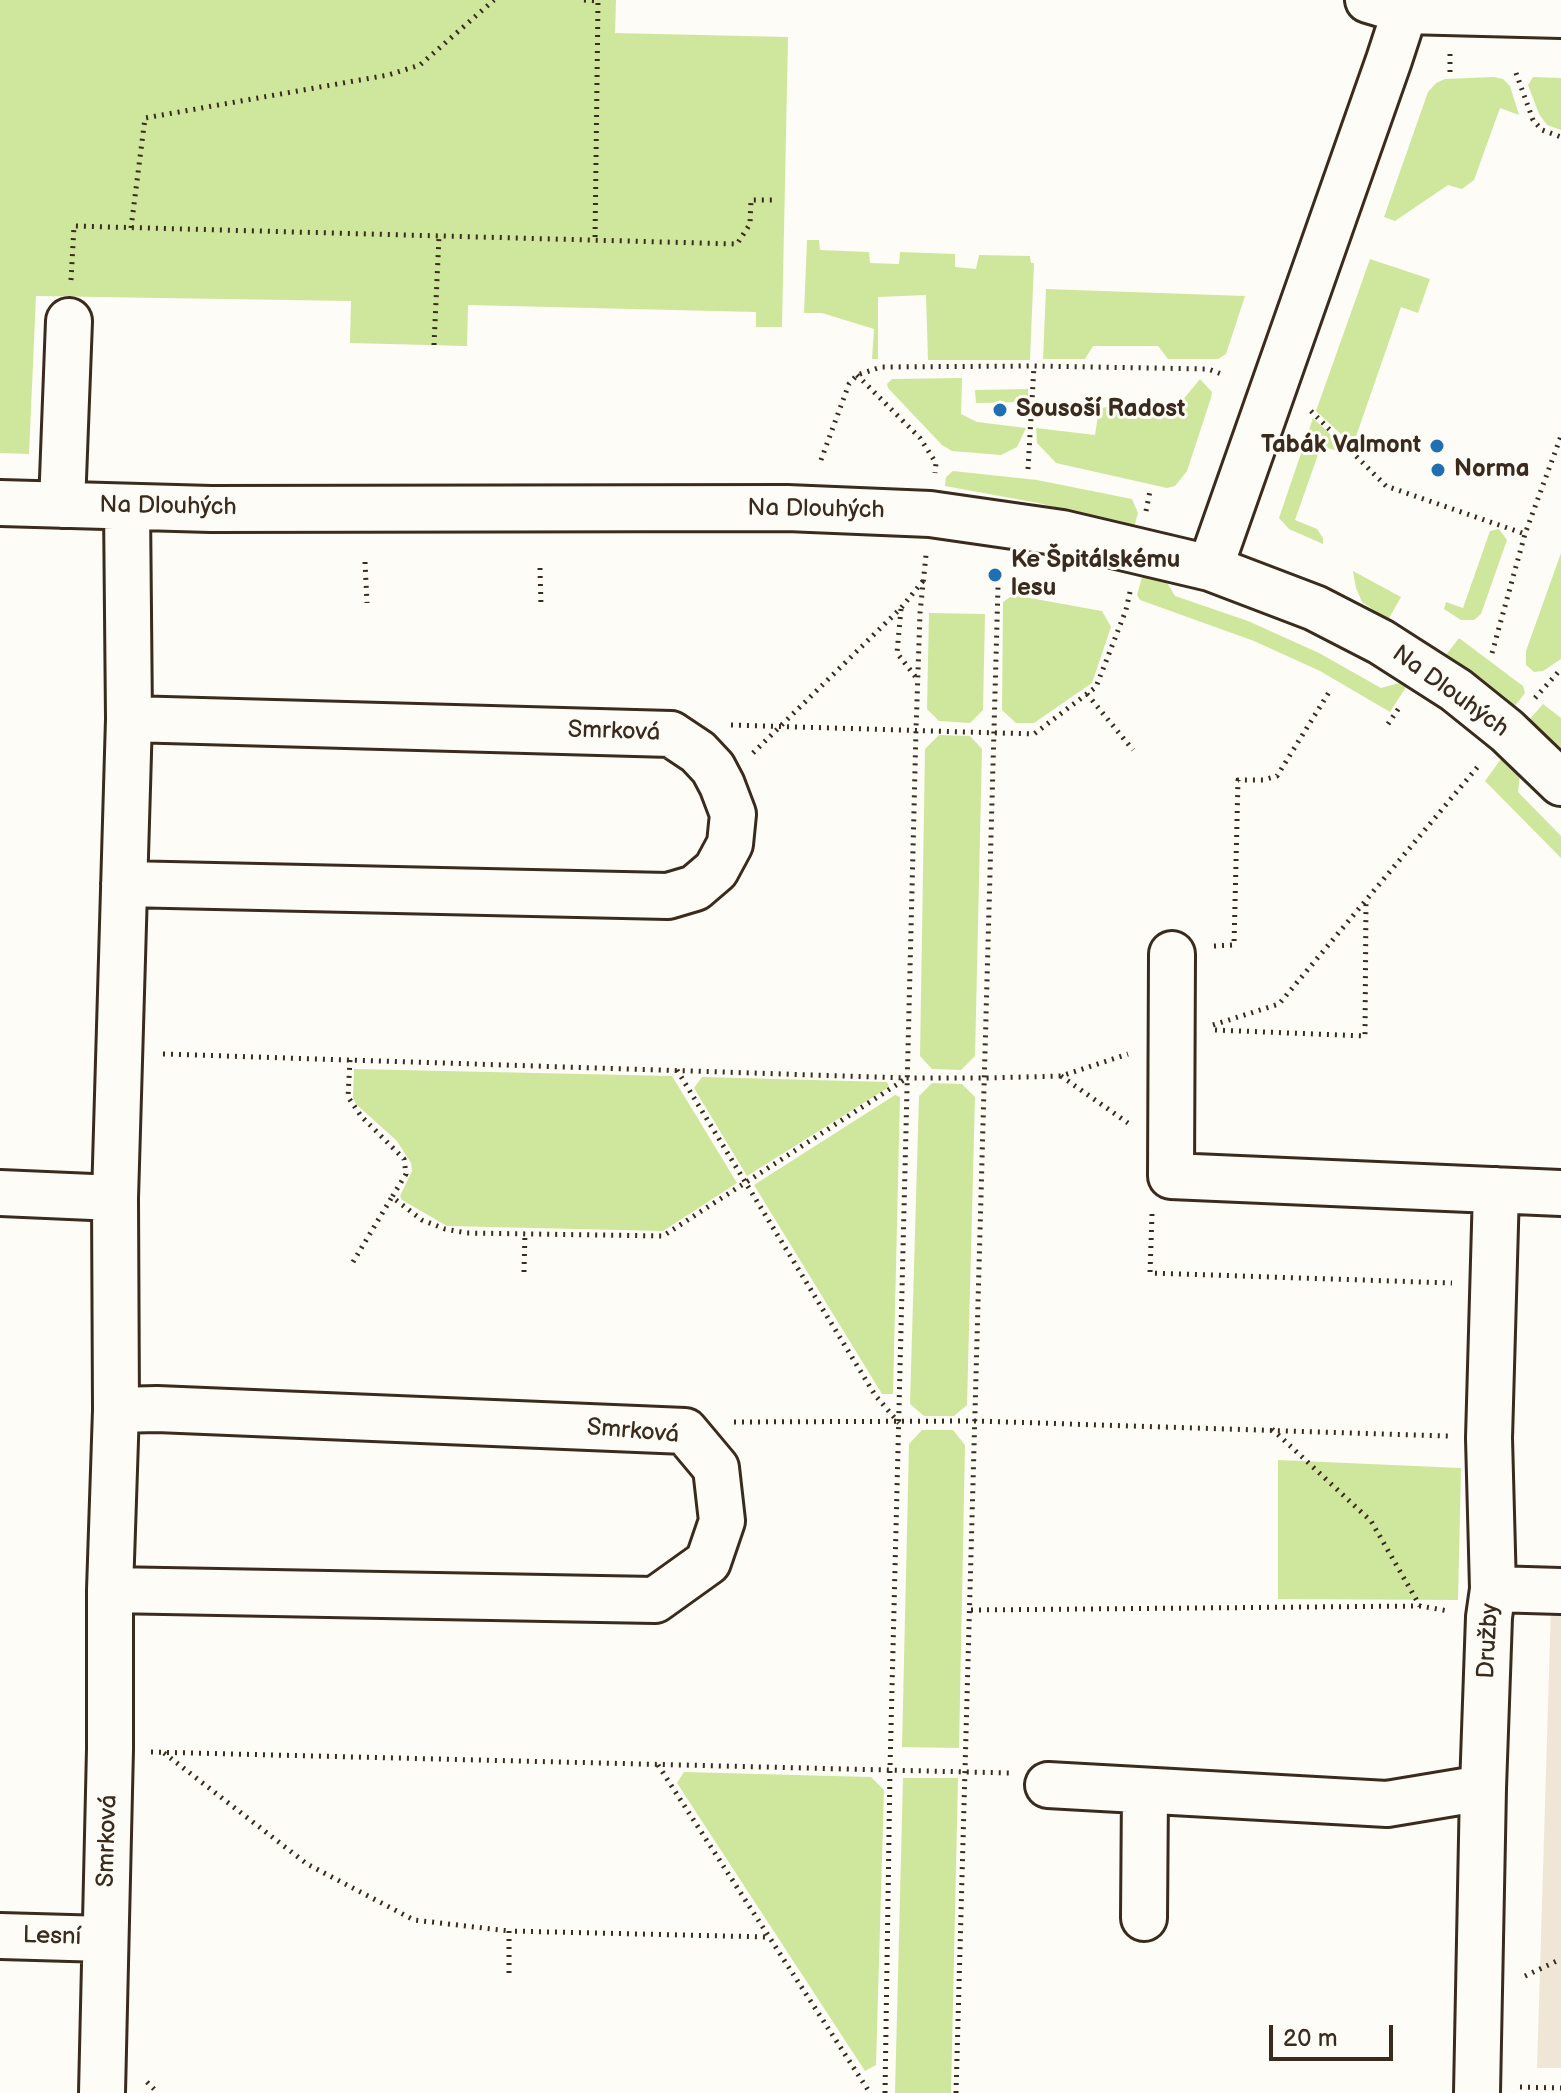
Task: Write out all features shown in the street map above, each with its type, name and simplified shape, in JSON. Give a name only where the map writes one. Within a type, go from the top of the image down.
[{"type":"street","points":[[1210,568],[1393,4],[1561,15]]},
{"type":"street","points":[[62,505],[69,321]]},
{"type":"street","name":"Na Dlouhých","points":[[0,503],[127,507],[787,508],[900,512],[1062,533],[1210,568],[1315,608],[1381,642],[1456,690],[1507,731],[1561,783]]},
{"type":"street","name":"Smrková","points":[[102,2093],[116,1410],[115,1198],[129,719],[127,507]]},
{"type":"street","name":"Smrková","points":[[124,884],[668,896],[695,888],[716,870],[730,844],[733,814],[713,768],[698,752],[671,734],[129,719]]},
{"type":"street","points":[[1172,954],[1165,1177],[1561,1193]]},
{"type":"street","name":"Družby","points":[[1477,2093],[1483,1788],[1491,1603],[1489,1438],[1496,1190]]},
{"type":"street","points":[[0,1193],[115,1198]]},
{"type":"street","name":"Smrková","points":[[110,1590],[655,1600],[708,1562],[722,1521],[716,1468],[685,1431],[157,1409],[116,1410]]},
{"type":"street","points":[[1491,1603],[1561,1591]]},
{"type":"street","points":[[1048,1785],[1387,1804],[1483,1788]]},
{"type":"street","points":[[1144,1918],[1145,1791]]},
{"type":"street","name":"Lesní","points":[[0,1936],[105,1939]]},
{"type":"path","points":[[131,228],[145,118],[388,75],[420,65],[494,0]]},
{"type":"path","points":[[584,0],[598,1],[595,240]]},
{"type":"path","points":[[1516,73],[1533,120],[1542,130],[1561,137]]},
{"type":"path","points":[[69,321],[74,226],[737,244],[750,224],[751,200],[777,200]]},
{"type":"path","points":[[434,345],[439,236]]},
{"type":"path","points":[[1028,469],[1034,366]]},
{"type":"path","points":[[821,460],[849,384],[857,375],[881,367],[1208,369],[1224,375]]},
{"type":"path","points":[[1311,411],[1386,486],[1525,534]]},
{"type":"path","points":[[1492,653],[1525,534],[1561,436]]},
{"type":"path","points":[[365,562],[367,603]]},
{"type":"path","points":[[540,568],[541,606]]},
{"type":"path","points":[[780,725],[901,608],[923,580],[907,1078],[885,2093]]},
{"type":"path","points":[[956,2093],[998,586]]},
{"type":"path","points":[[901,608],[897,653],[918,681]]},
{"type":"path","points":[[671,734],[720,725],[1034,734],[1096,687],[1126,610]]},
{"type":"path","points":[[1172,954],[1172,947],[1234,945],[1238,780],[1263,780],[1277,776],[1331,689]]},
{"type":"path","points":[[1087,694],[1133,750]]},
{"type":"path","points":[[1366,899],[1365,1036],[1202,1029],[1279,1004],[1366,899],[1467,778]]},
{"type":"path","points":[[163,1054],[986,1078],[1061,1076],[1171,1040]]},
{"type":"path","points":[[350,1060],[348,1097],[361,1116],[404,1159],[406,1174],[353,1262]]},
{"type":"path","points":[[677,1069],[875,1395],[899,1423]]},
{"type":"path","points":[[1061,1076],[1165,1177],[1150,1273],[1458,1283]]},
{"type":"path","points":[[392,1197],[422,1220],[467,1233],[663,1236],[907,1078]]},
{"type":"path","points":[[524,1272],[525,1232]]},
{"type":"path","points":[[731,1422],[973,1421],[1489,1438]]},
{"type":"path","points":[[1272,1429],[1371,1521],[1421,1606]]},
{"type":"path","points":[[971,1610],[1491,1603]]},
{"type":"path","points":[[110,1749],[965,1771],[1029,1774],[1048,1785]]},
{"type":"path","points":[[163,1752],[307,1864],[414,1920],[509,1931],[769,1937]]},
{"type":"path","points":[[658,1765],[870,2093]]},
{"type":"path","points":[[509,1931],[509,1973]]},
{"type":"path","points":[[1525,1976],[1561,1959]]},
{"type":"path","points":[[1520,2087],[1561,2088]]},
{"type":"shaded area","points":[[1551,1607],[1561,1608],[1561,2068],[1537,2068]]},
{"type":"green space","points":[[0,0],[616,0],[615,33],[788,37],[782,327],[756,327],[756,312],[468,305],[467,346],[350,343],[351,301],[36,296],[29,454],[0,453]]},
{"type":"green space","points":[[1533,77],[1561,78],[1561,130],[1547,125],[1539,114],[1528,85]]},
{"type":"green space","points":[[1445,79],[1503,79],[1510,86],[1519,115],[1500,108],[1474,180],[1462,189],[1448,185],[1395,221],[1384,217],[1428,92]]},
{"type":"green space","points":[[807,240],[819,240],[820,250],[869,252],[870,263],[899,264],[900,252],[955,254],[955,267],[976,269],[979,255],[1030,256],[1031,263],[1034,263],[1030,360],[928,360],[926,295],[878,297],[878,359],[872,359],[874,329],[822,313],[804,313]]},
{"type":"green space","points":[[1370,259],[1430,279],[1418,313],[1401,307],[1353,445],[1316,411]]},
{"type":"green space","points":[[1046,289],[1245,296],[1226,354],[1218,359],[1168,359],[1158,346],[1093,346],[1085,359],[1043,359]]},
{"type":"green space","points":[[962,378],[961,414],[977,422],[1026,428],[1017,447],[1001,455],[952,451],[942,445],[887,384],[892,379]]},
{"type":"green space","points":[[1200,379],[1212,392],[1211,398],[1187,471],[1175,486],[1167,488],[1056,463],[1037,443],[1036,428],[1095,435],[1099,409],[1129,401],[1172,413]]},
{"type":"green space","points":[[1028,389],[1028,402],[976,403],[975,390]]},
{"type":"green space","points":[[1313,418],[1347,450],[1341,452],[1321,446],[1295,520],[1317,529],[1323,544],[1289,529],[1279,518]]},
{"type":"green space","points":[[953,471],[1037,480],[1132,499],[1138,513],[1134,527],[1038,503],[945,486],[946,477]]},
{"type":"green space","points":[[1499,529],[1507,540],[1481,614],[1474,620],[1461,620],[1444,609],[1446,602],[1463,608],[1490,531]]},
{"type":"green space","points":[[1561,553],[1561,659],[1543,671],[1534,672],[1526,665],[1526,651]]},
{"type":"green space","points":[[1353,571],[1401,597],[1388,620],[1362,602]]},
{"type":"green space","points":[[1143,574],[1165,579],[1175,596],[1248,621],[1319,653],[1381,688],[1399,683],[1406,687],[1390,712],[1320,671],[1254,641],[1140,600],[1137,595]]},
{"type":"green space","points":[[1013,595],[1102,611],[1111,627],[1092,683],[1034,723],[1016,723],[1002,710],[1003,602]]},
{"type":"green space","points":[[929,613],[985,614],[983,710],[970,723],[939,721],[927,709]]},
{"type":"green space","points":[[1459,638],[1523,686],[1525,693],[1514,707],[1446,655]]},
{"type":"green space","points":[[1543,704],[1561,718],[1561,749],[1529,720]]},
{"type":"green space","points":[[939,735],[970,736],[982,749],[975,1056],[961,1070],[932,1069],[920,1056],[925,749]]},
{"type":"green space","points":[[1501,759],[1520,775],[1518,792],[1561,836],[1561,858],[1485,781]]},
{"type":"green space","points":[[354,1069],[672,1076],[737,1183],[663,1231],[447,1226],[402,1200],[400,1196],[412,1171],[411,1163],[397,1141],[357,1105],[353,1098]]},
{"type":"green space","points":[[702,1077],[887,1082],[889,1087],[747,1176],[694,1088]]},
{"type":"green space","points":[[932,1083],[962,1084],[975,1097],[967,1405],[954,1416],[924,1416],[910,1404],[919,1096]]},
{"type":"green space","points":[[895,1095],[900,1097],[893,1394],[882,1394],[754,1185]]},
{"type":"green space","points":[[922,1430],[953,1430],[965,1445],[959,1748],[902,1747],[909,1444]]},
{"type":"green space","points":[[1278,1460],[1461,1468],[1458,1600],[1278,1599]]},
{"type":"green space","points":[[684,1772],[871,1777],[884,1790],[876,2065],[865,2071],[677,1783]]},
{"type":"green space","points":[[903,1778],[958,1778],[951,2093],[895,2093]]},
{"type":"place","name":"Sousoší Radost","points":[[1000,410]]},
{"type":"place","name":"Tabák Valmont","points":[[1437,446]]},
{"type":"place","name":"Norma","points":[[1438,470]]},
{"type":"place","name":"Ke Špitálskému lesu","points":[[995,575]]}]
